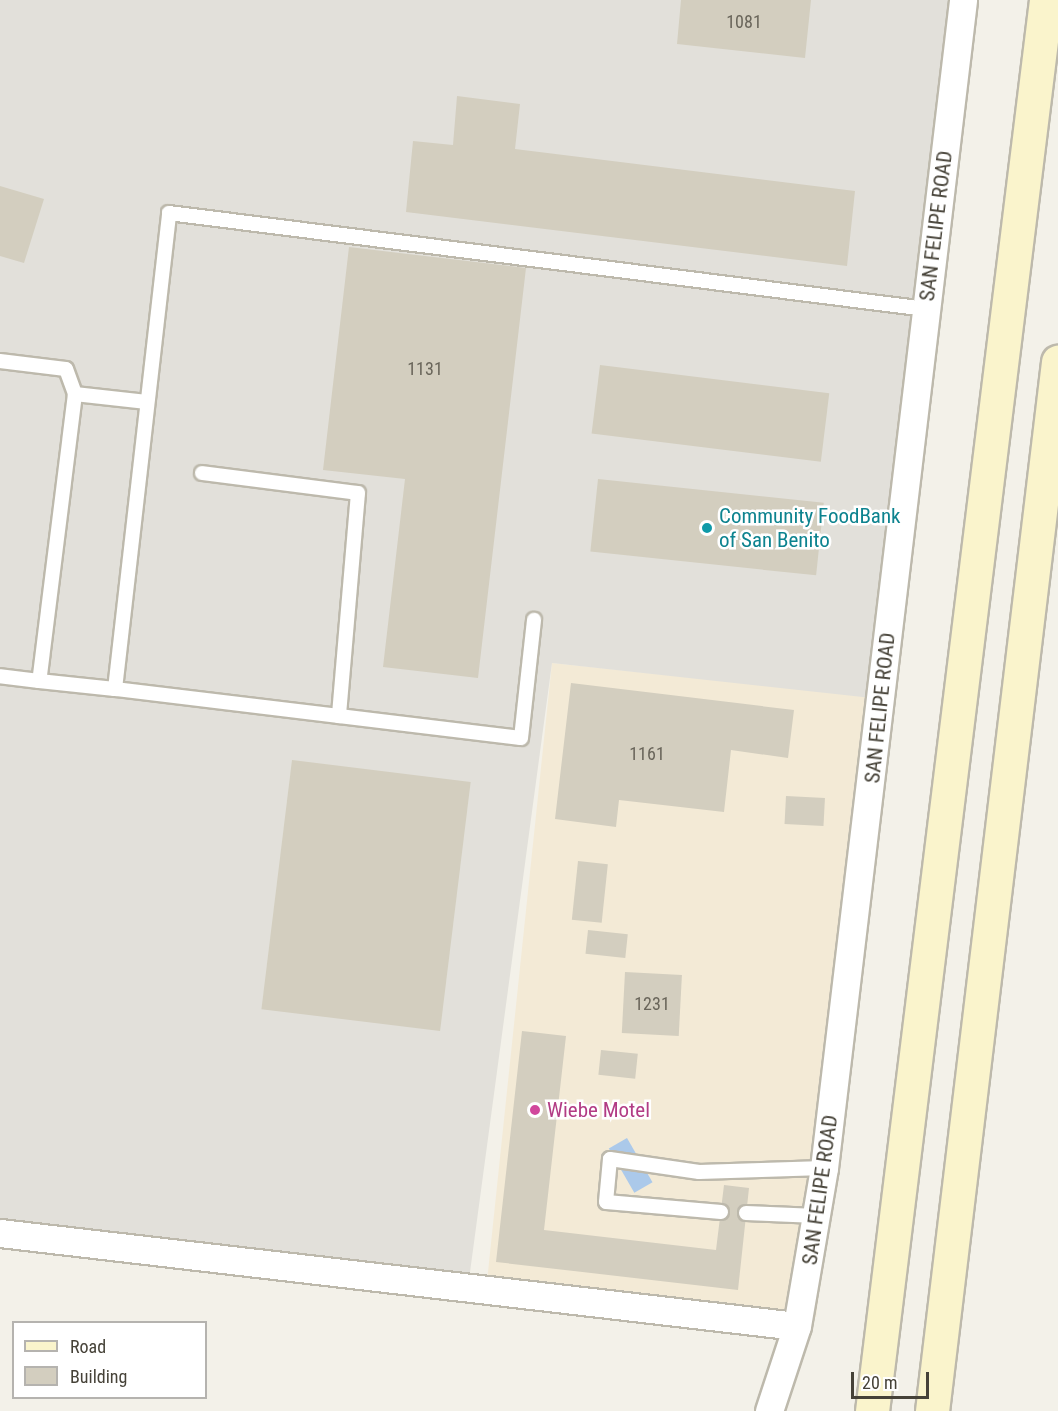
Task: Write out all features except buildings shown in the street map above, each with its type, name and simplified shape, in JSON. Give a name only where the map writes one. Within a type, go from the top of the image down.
[{"type":"main road","points":[[872,1411],[1046,0]]},
{"type":"main road","points":[[932,1411],[1058,362]]},
{"type":"street","name":"SAN FELIPE ROAD","points":[[769,1411],[797,1326],[824,1168],[963,0]]},
{"type":"street","points":[[0,1233],[797,1326]]},
{"type":"lane","points":[[115,689],[169,213],[926,309]]},
{"type":"lane","points":[[0,361],[66,369],[75,394],[39,681]]},
{"type":"lane","points":[[75,394],[147,402]]},
{"type":"lane","points":[[202,473],[358,493],[339,716]]},
{"type":"lane","points":[[0,676],[521,738],[534,620]]},
{"type":"lane","points":[[720,1212],[606,1202],[610,1159],[699,1172],[824,1168]]},
{"type":"lane","points":[[746,1213],[817,1216]]},
{"type":"shaded area","points":[[0,0],[963,0],[881,699],[552,663],[468,1287],[0,1233]]},
{"type":"shaded area","points":[[552,663],[881,698],[816,1317],[487,1283]]},
{"type":"water","points":[[627,1138],[652,1182],[634,1193],[609,1148]]},
{"type":"place","name":"Community FoodBank of San Benito","points":[[707,528]]},
{"type":"place","name":"Wiebe Motel","points":[[535,1110]]}]
